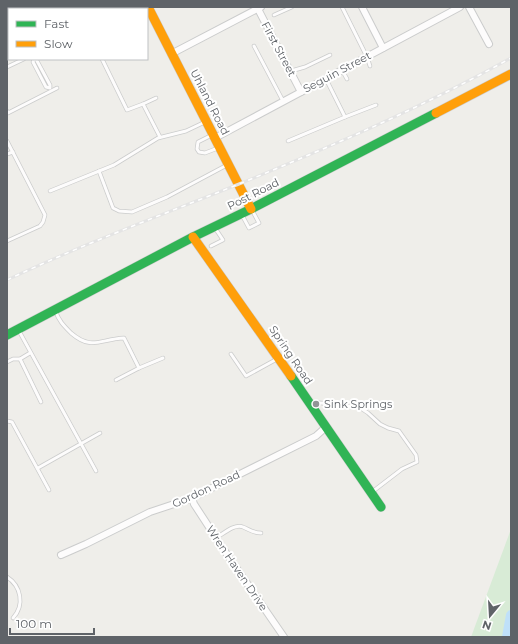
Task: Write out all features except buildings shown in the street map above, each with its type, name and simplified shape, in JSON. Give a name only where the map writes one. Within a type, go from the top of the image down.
[{"type":"street","name":"Uhland Road","points":[[148,7],[251,209]]},
{"type":"street","points":[[362,7],[383,48]]},
{"type":"street","name":"Seguin Street","points":[[214,136],[283,102],[460,7]]},
{"type":"street","points":[[469,7],[489,44]]},
{"type":"street","points":[[171,54],[259,8]]},
{"type":"street","name":"First Street","points":[[259,8],[301,92]]},
{"type":"street","name":"Post Road","points":[[7,335],[193,236],[251,209],[511,74]]},
{"type":"street","name":"Spring Road","points":[[193,236],[279,358],[381,508]]},
{"type":"street","name":"Gordon Road","points":[[61,555],[150,512],[192,498],[316,436],[326,427]]},
{"type":"street","name":"Wren Haven Drive","points":[[192,498],[194,504],[216,538],[284,637]]},
{"type":"lane","points":[[274,15],[292,7]]},
{"type":"lane","points":[[342,7],[370,66]]},
{"type":"lane","points":[[254,46],[283,102]]},
{"type":"lane","points":[[291,71],[305,67],[330,55]]},
{"type":"lane","points":[[7,67],[22,60]]},
{"type":"lane","points":[[34,60],[33,62],[46,87],[50,90]]},
{"type":"lane","points":[[103,60],[128,110],[156,98]]},
{"type":"lane","points":[[342,70],[346,78]]},
{"type":"lane","points":[[326,79],[345,117]]},
{"type":"lane","points":[[7,111],[8,113],[50,90],[58,88]]},
{"type":"lane","points":[[143,104],[160,137]]},
{"type":"lane","points":[[288,141],[376,105]]},
{"type":"lane","points":[[50,191],[114,165],[160,137],[186,131],[206,122]]},
{"type":"lane","points":[[214,136],[198,142],[197,149],[199,152],[204,154],[220,148]]},
{"type":"lane","points":[[7,141],[45,214],[43,222],[40,226],[7,241]]},
{"type":"lane","points":[[7,154],[13,152]]},
{"type":"lane","points":[[100,171],[113,208],[119,211],[132,212],[167,197],[228,164]]},
{"type":"lane","points":[[241,214],[249,228],[254,226],[259,223],[251,209]]},
{"type":"lane","points":[[211,246],[223,240],[214,226]]},
{"type":"lane","points":[[55,310],[59,321],[79,340],[94,343],[124,338],[139,368]]},
{"type":"lane","points":[[18,330],[96,471]]},
{"type":"lane","points":[[7,362],[13,359],[20,359],[30,353]]},
{"type":"lane","points":[[231,354],[246,376],[279,358]]},
{"type":"lane","points":[[116,380],[163,358]]},
{"type":"lane","points":[[20,359],[41,402]]},
{"type":"lane","points":[[308,401],[359,407],[380,424],[399,431],[405,438],[416,455],[416,462],[402,469],[370,493]]},
{"type":"lane","points":[[7,421],[12,422],[49,490]]},
{"type":"lane","points":[[38,468],[100,432]]},
{"type":"lane","points":[[216,538],[238,526],[244,527],[253,532],[261,533]]},
{"type":"lane","points":[[7,577],[14,582],[20,593],[20,606],[17,614],[13,618]]},
{"type":"green space","points":[[511,529],[511,637],[471,637]]},
{"type":"waterway","points":[[507,637],[511,615]]},
{"type":"railway","points":[[7,280],[94,242],[239,184],[343,140],[444,93],[511,58]]},
{"type":"traffic: fast","points":[[7,335],[193,237],[251,209],[436,113]]},
{"type":"traffic: fast","points":[[291,376],[381,507]]},
{"type":"traffic: slow","points":[[148,7],[251,209]]},
{"type":"traffic: slow","points":[[436,113],[511,74]]},
{"type":"traffic: slow","points":[[193,237],[291,376]]},
{"type":"place","name":"Sink Springs","points":[[316,404]]}]
